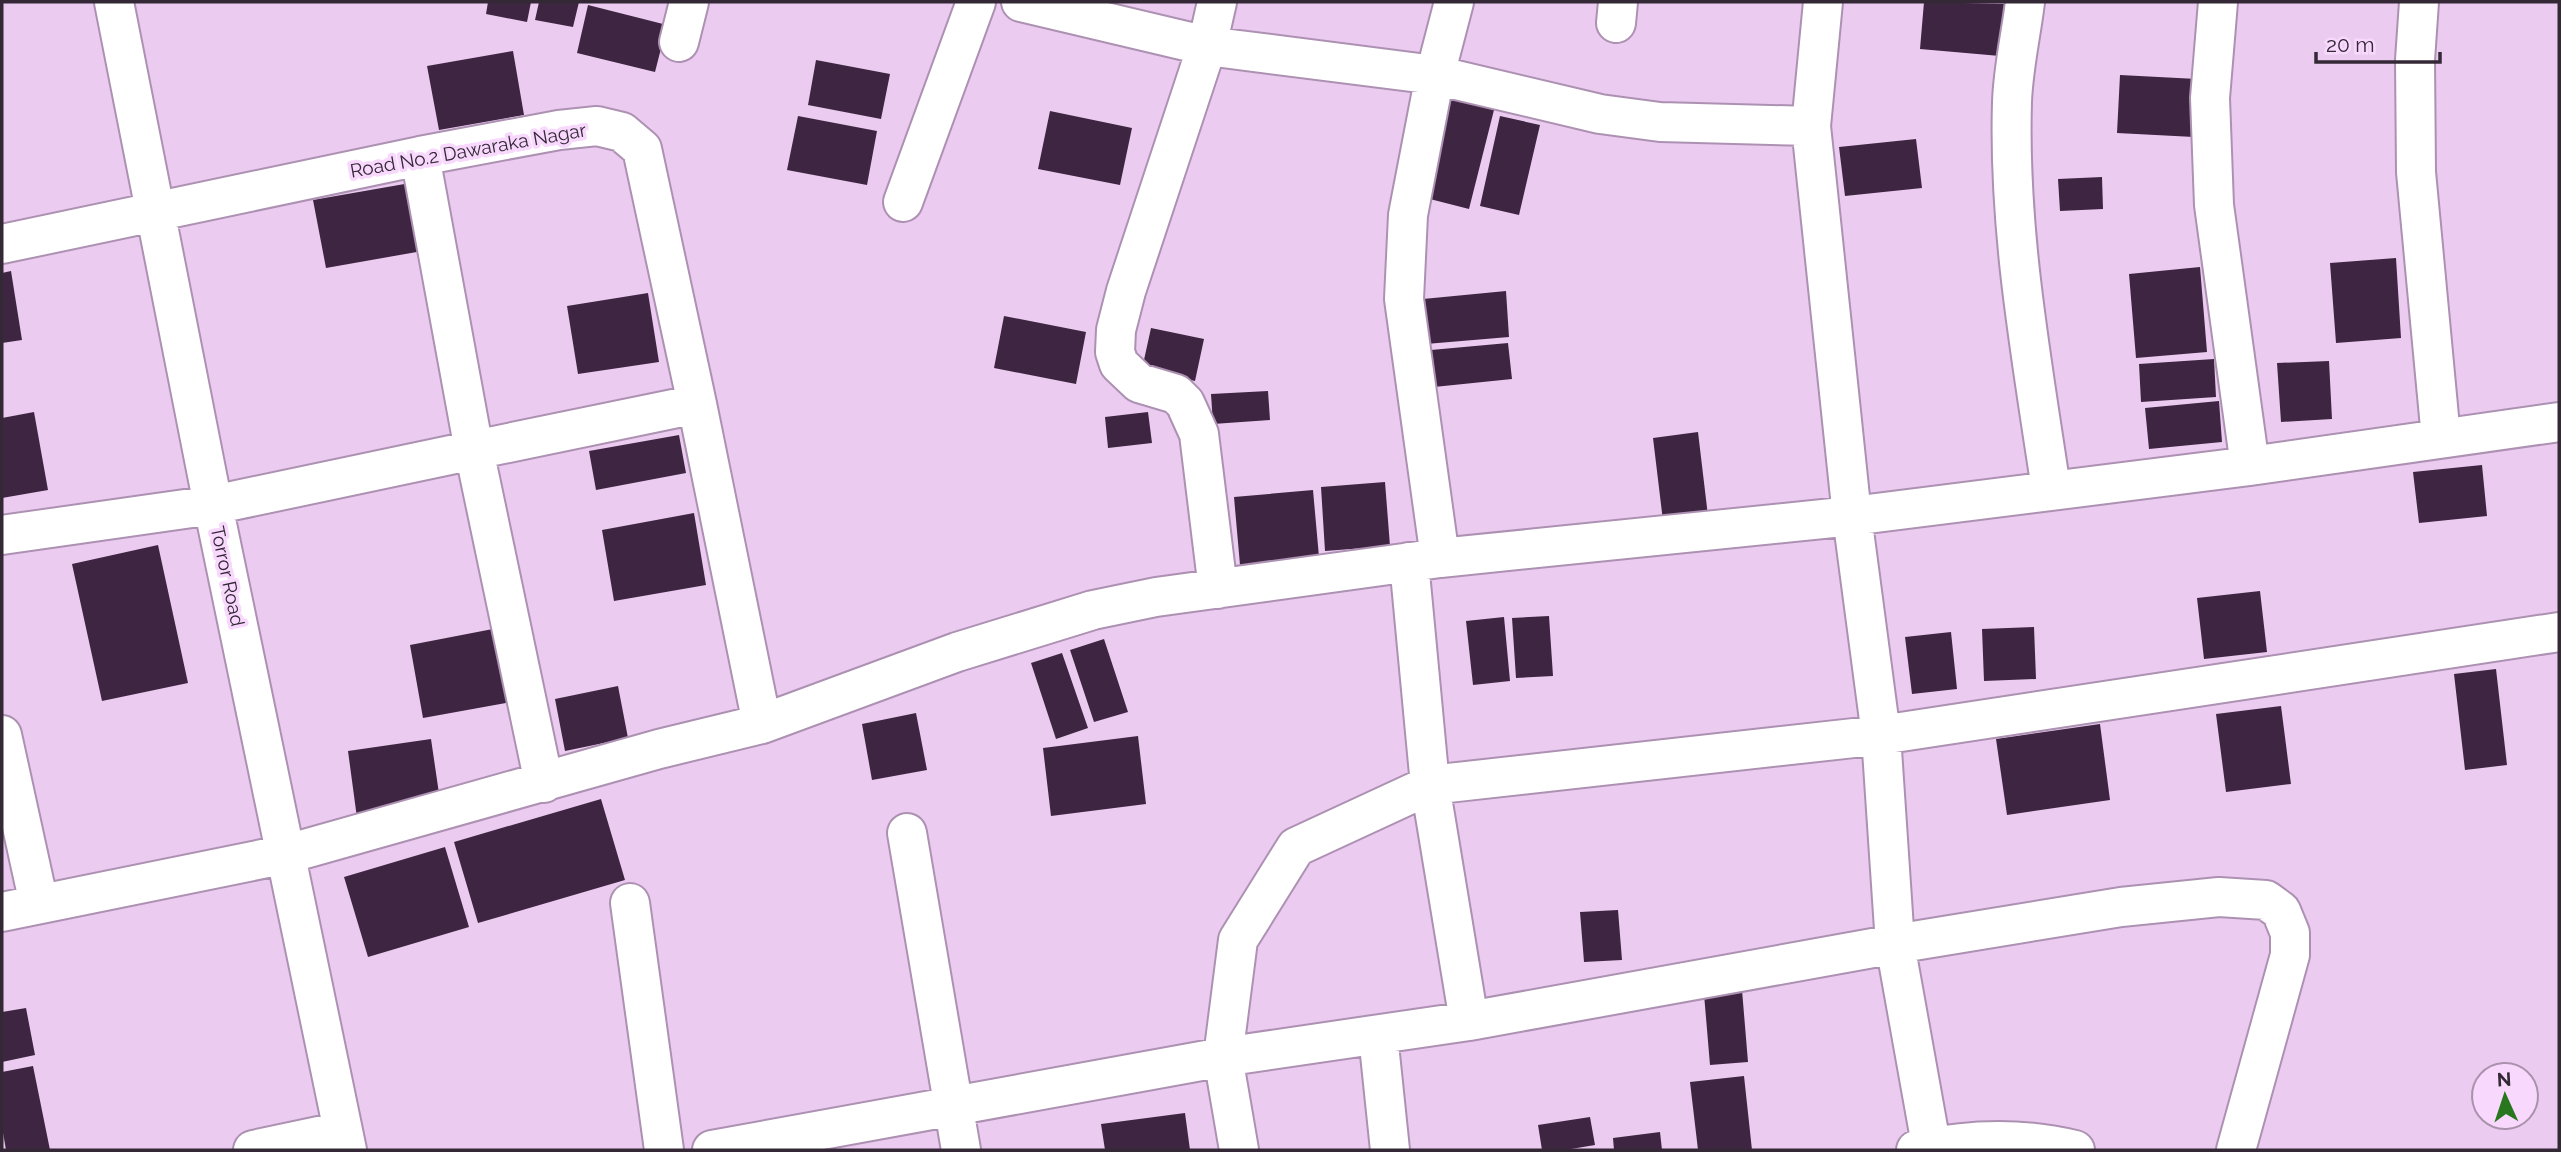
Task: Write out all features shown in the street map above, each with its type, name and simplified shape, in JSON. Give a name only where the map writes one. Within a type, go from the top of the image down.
[{"type":"street","name":"Torror Road","points":[[114,2],[213,505],[345,1140]]},
{"type":"street","points":[[679,43],[689,2]]},
{"type":"street","points":[[903,202],[976,2]]},
{"type":"street","points":[[1021,2],[1207,46],[1435,75],[1600,114],[1660,122],[1811,125]]},
{"type":"street","points":[[1217,2],[1207,46],[1126,291],[1116,330],[1115,352],[1119,364],[1139,383],[1176,394],[1185,403],[1199,434],[1217,589]]},
{"type":"street","points":[[1454,2],[1435,75],[1408,215],[1404,299],[1424,560],[1430,785],[1469,1021]]},
{"type":"street","points":[[1823,2],[1811,125],[1852,516],[1881,735],[1895,944],[1927,1149],[1999,1140],[2046,1143],[2075,1150]]},
{"type":"street","points":[[2025,2],[2012,100],[2013,190],[2022,298],[2051,489]]},
{"type":"street","points":[[2218,2],[2210,98],[2214,205],[2250,466]]},
{"type":"street","points":[[2419,2],[2416,172],[2441,438]]},
{"type":"street","name":"Road No.2 Dawaraka Nagar","points":[[2,244],[420,156],[559,130],[597,126],[622,132],[642,149],[762,724]]},
{"type":"street","points":[[420,156],[474,450],[544,783]]},
{"type":"street","points":[[2,535],[213,505],[697,404]]},
{"type":"street","points":[[2,912],[286,854],[659,749],[762,724],[957,652],[1093,610],[1156,597],[1424,560],[1852,516],[2250,466],[2559,422]]},
{"type":"street","points":[[1239,1150],[1223,1057],[1238,940],[1296,847],[1430,785],[1881,735],[2559,632]]},
{"type":"street","points":[[3,747],[39,904]]},
{"type":"street","points":[[907,833],[961,1150]]},
{"type":"street","points":[[712,1150],[1223,1057],[1469,1021],[1895,944],[2121,907],[2219,897],[2266,900],[2281,911],[2290,933],[2290,955],[2236,1150]]},
{"type":"street","points":[[630,903],[664,1150]]},
{"type":"street","points":[[1378,1035],[1390,1150]]},
{"type":"street","points":[[253,1150],[345,1140]]},
{"type":"building","points":[[488,2],[531,2],[527,22],[486,14]]},
{"type":"building","points":[[539,2],[579,2],[573,27],[535,20]]},
{"type":"building","points":[[1924,2],[2005,4],[2000,56],[1920,49]]},
{"type":"building","points":[[588,5],[667,25],[655,72],[577,53]]},
{"type":"building","points":[[513,51],[524,115],[439,130],[427,66]]},
{"type":"building","points":[[816,60],[890,74],[881,119],[808,105]]},
{"type":"building","points":[[1435,75],[1495,106],[1469,209],[1426,198]]},
{"type":"building","points":[[2120,75],[2197,79],[2194,137],[2117,133]]},
{"type":"building","points":[[1050,111],[1132,128],[1120,185],[1038,169]]},
{"type":"building","points":[[798,116],[877,131],[867,185],[787,170]]},
{"type":"building","points":[[1500,116],[1540,125],[1519,215],[1480,206]]},
{"type":"building","points":[[1916,139],[1922,188],[1845,196],[1839,147]]},
{"type":"building","points":[[2102,177],[2103,209],[2060,211],[2058,179]]},
{"type":"building","points":[[416,182],[428,250],[326,268],[313,200]]},
{"type":"building","points":[[2396,258],[2401,338],[2336,343],[2330,263]]},
{"type":"building","points":[[2200,267],[2207,352],[2136,358],[2129,274]]},
{"type":"building","points":[[11,271],[22,340],[2,343],[2,273]]},
{"type":"building","points":[[1506,291],[1509,337],[1426,344],[1423,299]]},
{"type":"building","points":[[648,293],[659,362],[578,374],[567,306]]},
{"type":"building","points":[[1004,316],[1086,332],[1076,384],[994,368]]},
{"type":"building","points":[[1151,328],[1204,339],[1195,381],[1142,369]]},
{"type":"building","points":[[1508,343],[1512,379],[1434,387],[1431,350]]},
{"type":"building","points":[[2214,359],[2216,397],[2141,402],[2139,364]]},
{"type":"building","points":[[2329,361],[2332,419],[2281,422],[2277,363]]},
{"type":"building","points":[[1268,391],[1270,420],[1213,424],[1211,394]]},
{"type":"building","points":[[2219,401],[2222,442],[2149,449],[2145,408]]},
{"type":"building","points":[[34,412],[48,490],[2,498],[2,418]]},
{"type":"building","points":[[1148,412],[1152,443],[1108,448],[1105,417]]},
{"type":"building","points":[[1698,432],[1708,516],[1663,521],[1653,438]]},
{"type":"building","points":[[679,435],[686,473],[596,490],[589,451]]},
{"type":"building","points":[[2482,465],[2487,516],[2419,523],[2413,472]]},
{"type":"building","points":[[1385,482],[1390,546],[1325,551],[1321,487]]},
{"type":"building","points":[[1313,490],[1319,557],[1240,565],[1234,497]]},
{"type":"building","points":[[694,513],[706,585],[614,601],[602,530]]},
{"type":"building","points":[[158,545],[188,683],[102,701],[72,564]]},
{"type":"building","points":[[2260,591],[2267,652],[2204,659],[2197,598]]},
{"type":"building","points":[[1549,616],[1553,676],[1516,678],[1512,618]]},
{"type":"building","points":[[1504,617],[1510,681],[1473,685],[1466,621]]},
{"type":"building","points":[[2034,627],[2036,679],[1984,681],[1982,629]]},
{"type":"building","points":[[498,628],[511,702],[423,718],[410,645]]},
{"type":"building","points":[[1951,632],[1957,689],[1912,694],[1905,637]]},
{"type":"building","points":[[1104,639],[1128,712],[1094,722],[1070,650]]},
{"type":"building","points":[[1062,653],[1088,728],[1056,739],[1031,663]]},
{"type":"building","points":[[2496,669],[2507,765],[2465,770],[2454,674]]},
{"type":"building","points":[[618,686],[628,738],[565,751],[555,699]]},
{"type":"building","points":[[2281,706],[2291,784],[2226,792],[2216,714]]},
{"type":"building","points":[[916,713],[927,770],[872,780],[862,724]]},
{"type":"building","points":[[2100,724],[2110,800],[2007,815],[1996,739]]},
{"type":"building","points":[[1138,736],[1146,804],[1051,816],[1043,748]]},
{"type":"building","points":[[431,739],[441,807],[357,818],[348,751]]},
{"type":"building","points":[[601,799],[625,880],[478,923],[454,842]]},
{"type":"building","points":[[445,847],[469,927],[368,957],[344,877]]},
{"type":"building","points":[[1618,910],[1622,960],[1584,962],[1580,912]]},
{"type":"building","points":[[1742,990],[1748,1062],[1710,1065],[1704,994]]},
{"type":"building","points":[[26,1008],[35,1055],[2,1062],[2,1012]]},
{"type":"building","points":[[33,1066],[50,1150],[6,1150],[2,1127],[2,1072]]},
{"type":"building","points":[[1744,1076],[1752,1150],[1698,1150],[1690,1082]]},
{"type":"building","points":[[1185,1113],[1190,1150],[1105,1150],[1101,1124]]},
{"type":"building","points":[[1590,1117],[1595,1145],[1565,1150],[1542,1150],[1538,1125]]},
{"type":"building","points":[[1660,1132],[1662,1150],[1614,1150],[1613,1138]]}]
